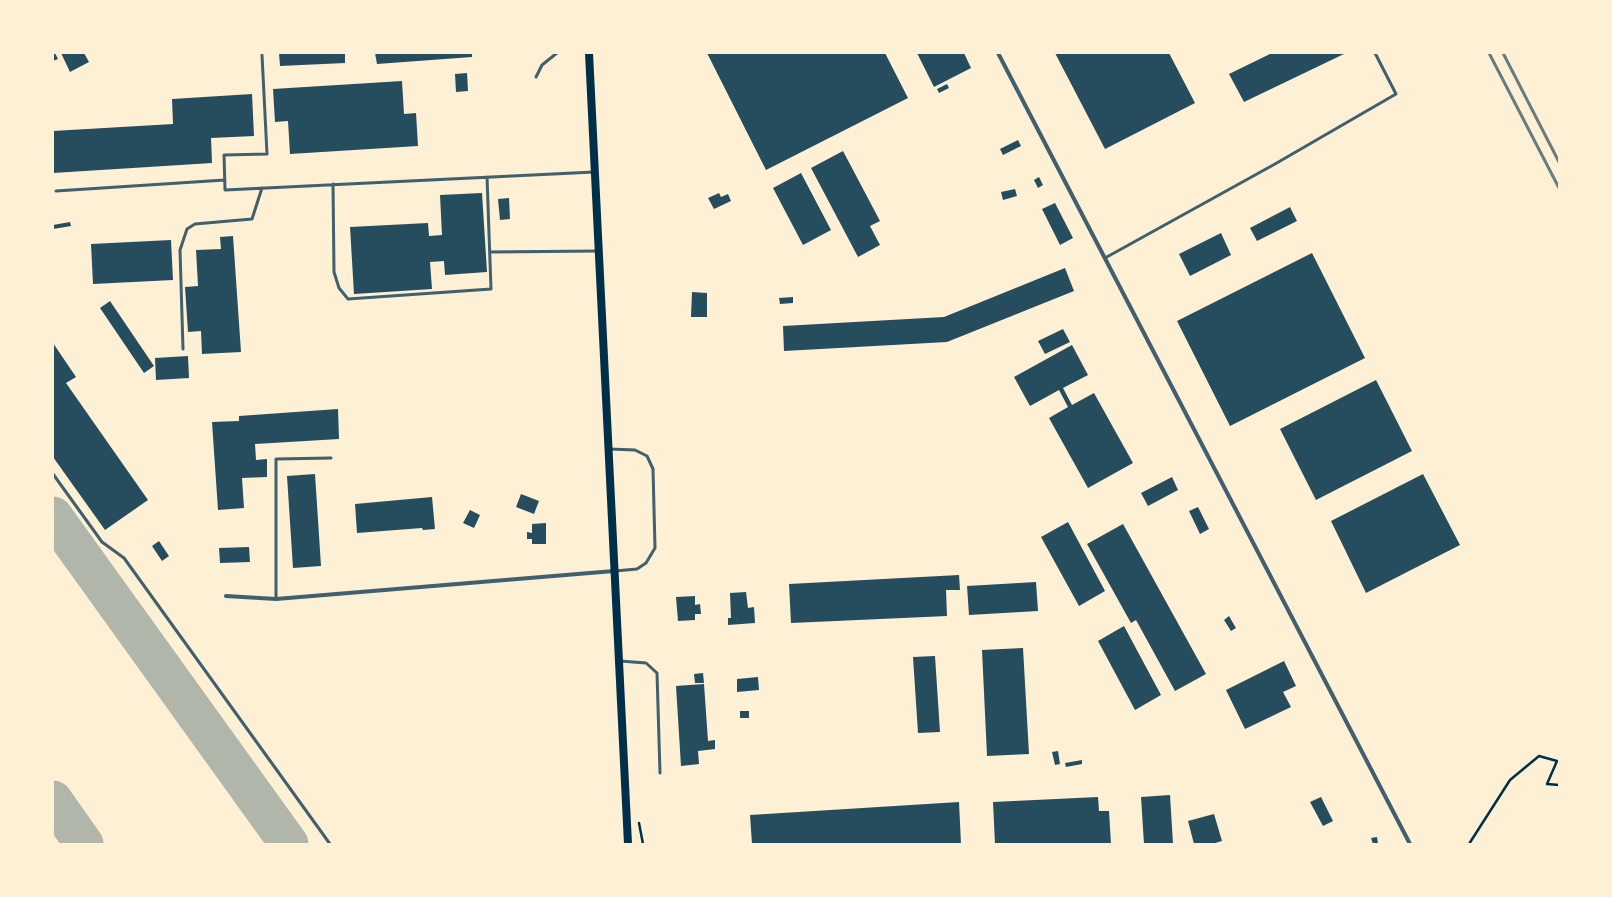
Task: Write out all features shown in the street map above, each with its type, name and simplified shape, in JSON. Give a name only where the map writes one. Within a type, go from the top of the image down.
[{"type":"main road","points":[[588,53],[628,844]]},
{"type":"street","points":[[998,53],[1410,844]]},
{"type":"street","points":[[226,596],[276,599],[615,571]]},
{"type":"lane","points":[[536,77],[542,65],[557,53]]},
{"type":"lane","points":[[1105,258],[1268,168],[1396,94],[1375,53]]},
{"type":"lane","points":[[262,55],[267,154],[224,156],[225,190],[594,172]]},
{"type":"lane","points":[[333,184],[334,272],[339,288],[348,299],[491,289],[488,177]]},
{"type":"lane","points":[[56,191],[225,180]]},
{"type":"lane","points":[[183,349],[180,250],[187,229],[195,224],[252,219],[262,188]]},
{"type":"lane","points":[[490,252],[598,251]]},
{"type":"lane","points":[[609,449],[635,450],[647,456],[654,470],[655,548],[646,563],[637,569],[615,571]]},
{"type":"lane","points":[[276,599],[276,459],[332,458]]},
{"type":"lane","points":[[53,474],[102,542],[124,558],[330,844]]},
{"type":"lane","points":[[619,661],[646,664],[657,673],[660,773]]},
{"type":"path","points":[[1469,844],[1510,780],[1538,756],[1557,761],[1547,784],[1559,785]]},
{"type":"building","points":[[53,53],[55,53],[58,59],[53,61]]},
{"type":"building","points":[[61,53],[84,53],[89,62],[70,72]]},
{"type":"building","points":[[279,53],[345,53],[345,63],[280,66]]},
{"type":"building","points":[[375,53],[472,53],[472,57],[377,64]]},
{"type":"building","points":[[707,53],[885,53],[908,98],[766,170]]},
{"type":"building","points":[[917,53],[964,53],[971,68],[934,87]]},
{"type":"building","points":[[1055,53],[1169,53],[1195,103],[1105,149]]},
{"type":"building","points":[[1272,53],[1346,53],[1244,102],[1229,74]]},
{"type":"building","points":[[467,73],[468,91],[456,92],[455,74]]},
{"type":"building","points":[[402,81],[404,114],[416,113],[418,146],[290,154],[288,121],[275,122],[273,89]]},
{"type":"building","points":[[947,84],[949,88],[939,93],[937,89]]},
{"type":"building","points":[[252,94],[254,136],[211,138],[212,163],[53,173],[53,131],[173,124],[172,99]]},
{"type":"building","points":[[1018,140],[1021,146],[1003,155],[1000,149]]},
{"type":"building","points":[[843,151],[880,221],[870,226],[880,245],[858,257],[811,168]]},
{"type":"building","points":[[801,173],[831,230],[803,245],[773,188]]},
{"type":"building","points":[[1039,177],[1043,185],[1038,188],[1034,180]]},
{"type":"building","points":[[1015,189],[1017,196],[1003,200],[1001,192]]},
{"type":"building","points":[[482,193],[487,272],[445,275],[444,261],[430,262],[432,289],[354,294],[350,227],[428,223],[429,236],[442,235],[440,195]]},
{"type":"building","points":[[719,193],[721,197],[728,194],[731,201],[714,209],[708,198]]},
{"type":"building","points":[[509,198],[510,219],[500,220],[498,199]]},
{"type":"building","points":[[1055,203],[1073,238],[1060,245],[1042,209]]},
{"type":"building","points":[[1290,207],[1297,221],[1257,241],[1250,228]]},
{"type":"building","points":[[70,222],[71,226],[53,229],[53,225]]},
{"type":"building","points":[[1221,233],[1231,255],[1190,276],[1179,254]]},
{"type":"building","points":[[233,236],[241,352],[202,354],[201,331],[188,332],[185,287],[198,286],[196,250],[221,249],[220,237]]},
{"type":"building","points":[[171,240],[173,280],[93,284],[91,244]]},
{"type":"building","points":[[1312,253],[1365,358],[1230,426],[1177,321]]},
{"type":"building","points":[[1065,268],[1074,291],[947,342],[784,351],[783,326],[944,317]]},
{"type":"building","points":[[692,292],[707,293],[707,317],[691,317]]},
{"type":"building","points":[[793,297],[793,303],[780,304],[779,298]]},
{"type":"building","points":[[110,301],[154,366],[144,373],[100,308]]},
{"type":"building","points":[[1063,329],[1070,342],[1045,354],[1038,341]]},
{"type":"building","points":[[53,343],[76,377],[66,383],[148,500],[105,530],[53,457]]},
{"type":"building","points":[[1072,345],[1088,375],[1063,388],[1072,405],[1094,393],[1133,463],[1088,488],[1049,418],[1068,407],[1059,390],[1030,406],[1014,377]]},
{"type":"building","points":[[188,356],[189,378],[156,380],[155,358]]},
{"type":"building","points":[[1376,380],[1412,451],[1316,500],[1280,429]]},
{"type":"building","points":[[338,409],[339,439],[255,444],[256,460],[267,459],[267,477],[242,478],[244,508],[218,510],[212,422],[239,421],[239,416]]},
{"type":"building","points":[[315,474],[321,566],[293,568],[287,476]]},
{"type":"building","points":[[1423,474],[1460,545],[1366,593],[1331,521]]},
{"type":"building","points":[[1172,477],[1178,490],[1148,506],[1141,493]]},
{"type":"building","points":[[521,494],[539,501],[534,514],[516,507]]},
{"type":"building","points":[[432,497],[435,529],[423,530],[422,528],[357,533],[355,504]]},
{"type":"building","points":[[1198,507],[1209,529],[1200,534],[1189,511]]},
{"type":"building","points":[[470,510],[480,515],[474,528],[463,523]]},
{"type":"building","points":[[1068,522],[1105,591],[1079,606],[1041,537]]},
{"type":"building","points":[[546,523],[546,544],[532,544],[532,539],[527,539],[527,532],[532,533],[532,524]]},
{"type":"building","points":[[1123,524],[1206,674],[1175,691],[1136,620],[1131,623],[1087,544]]},
{"type":"building","points":[[159,541],[169,556],[162,561],[152,546]]},
{"type":"building","points":[[249,547],[250,562],[220,563],[219,548]]},
{"type":"building","points":[[959,575],[960,590],[946,590],[947,616],[791,623],[789,584]]},
{"type":"building","points":[[1036,582],[1038,611],[969,615],[967,586]]},
{"type":"building","points":[[746,592],[748,608],[754,607],[755,623],[728,625],[728,618],[731,618],[730,593]]},
{"type":"building","points":[[695,596],[695,605],[700,604],[701,614],[695,614],[695,620],[678,621],[676,597]]},
{"type":"building","points":[[1229,616],[1236,628],[1231,631],[1224,620]]},
{"type":"building","points":[[1124,626],[1161,695],[1135,710],[1098,641]]},
{"type":"building","points":[[1023,648],[1029,754],[987,756],[982,650]]},
{"type":"building","points":[[935,656],[940,732],[918,733],[913,657]]},
{"type":"building","points":[[1284,661],[1296,686],[1283,692],[1291,707],[1245,729],[1226,690]]},
{"type":"building","points":[[703,673],[704,683],[695,683],[694,674]]},
{"type":"building","points":[[758,677],[759,690],[737,692],[737,679]]},
{"type":"building","points":[[704,684],[708,741],[715,740],[715,749],[698,751],[699,764],[681,766],[676,686]]},
{"type":"building","points":[[740,711],[749,711],[749,718],[740,718]]},
{"type":"building","points":[[1058,751],[1060,764],[1055,765],[1052,752]]},
{"type":"building","points":[[1082,760],[1082,764],[1066,767],[1065,763]]},
{"type":"building","points":[[1170,795],[1173,844],[1144,844],[1141,797]]},
{"type":"building","points":[[1098,797],[1099,811],[1109,811],[1111,844],[995,844],[993,802]]},
{"type":"building","points":[[1321,797],[1333,821],[1323,826],[1310,802]]},
{"type":"building","points":[[959,802],[961,844],[752,844],[750,815]]},
{"type":"building","points":[[1214,814],[1222,841],[1212,844],[1194,844],[1188,821]]},
{"type":"building","points":[[1377,837],[1378,844],[1373,844],[1371,838]]},
{"type":"taxiway","points":[[53,516],[289,844]]},
{"type":"taxiway","points":[[53,800],[84,844]]},
{"type":"railway","points":[[1489,53],[1559,188]]},
{"type":"railway","points":[[1503,53],[1559,162]]}]
